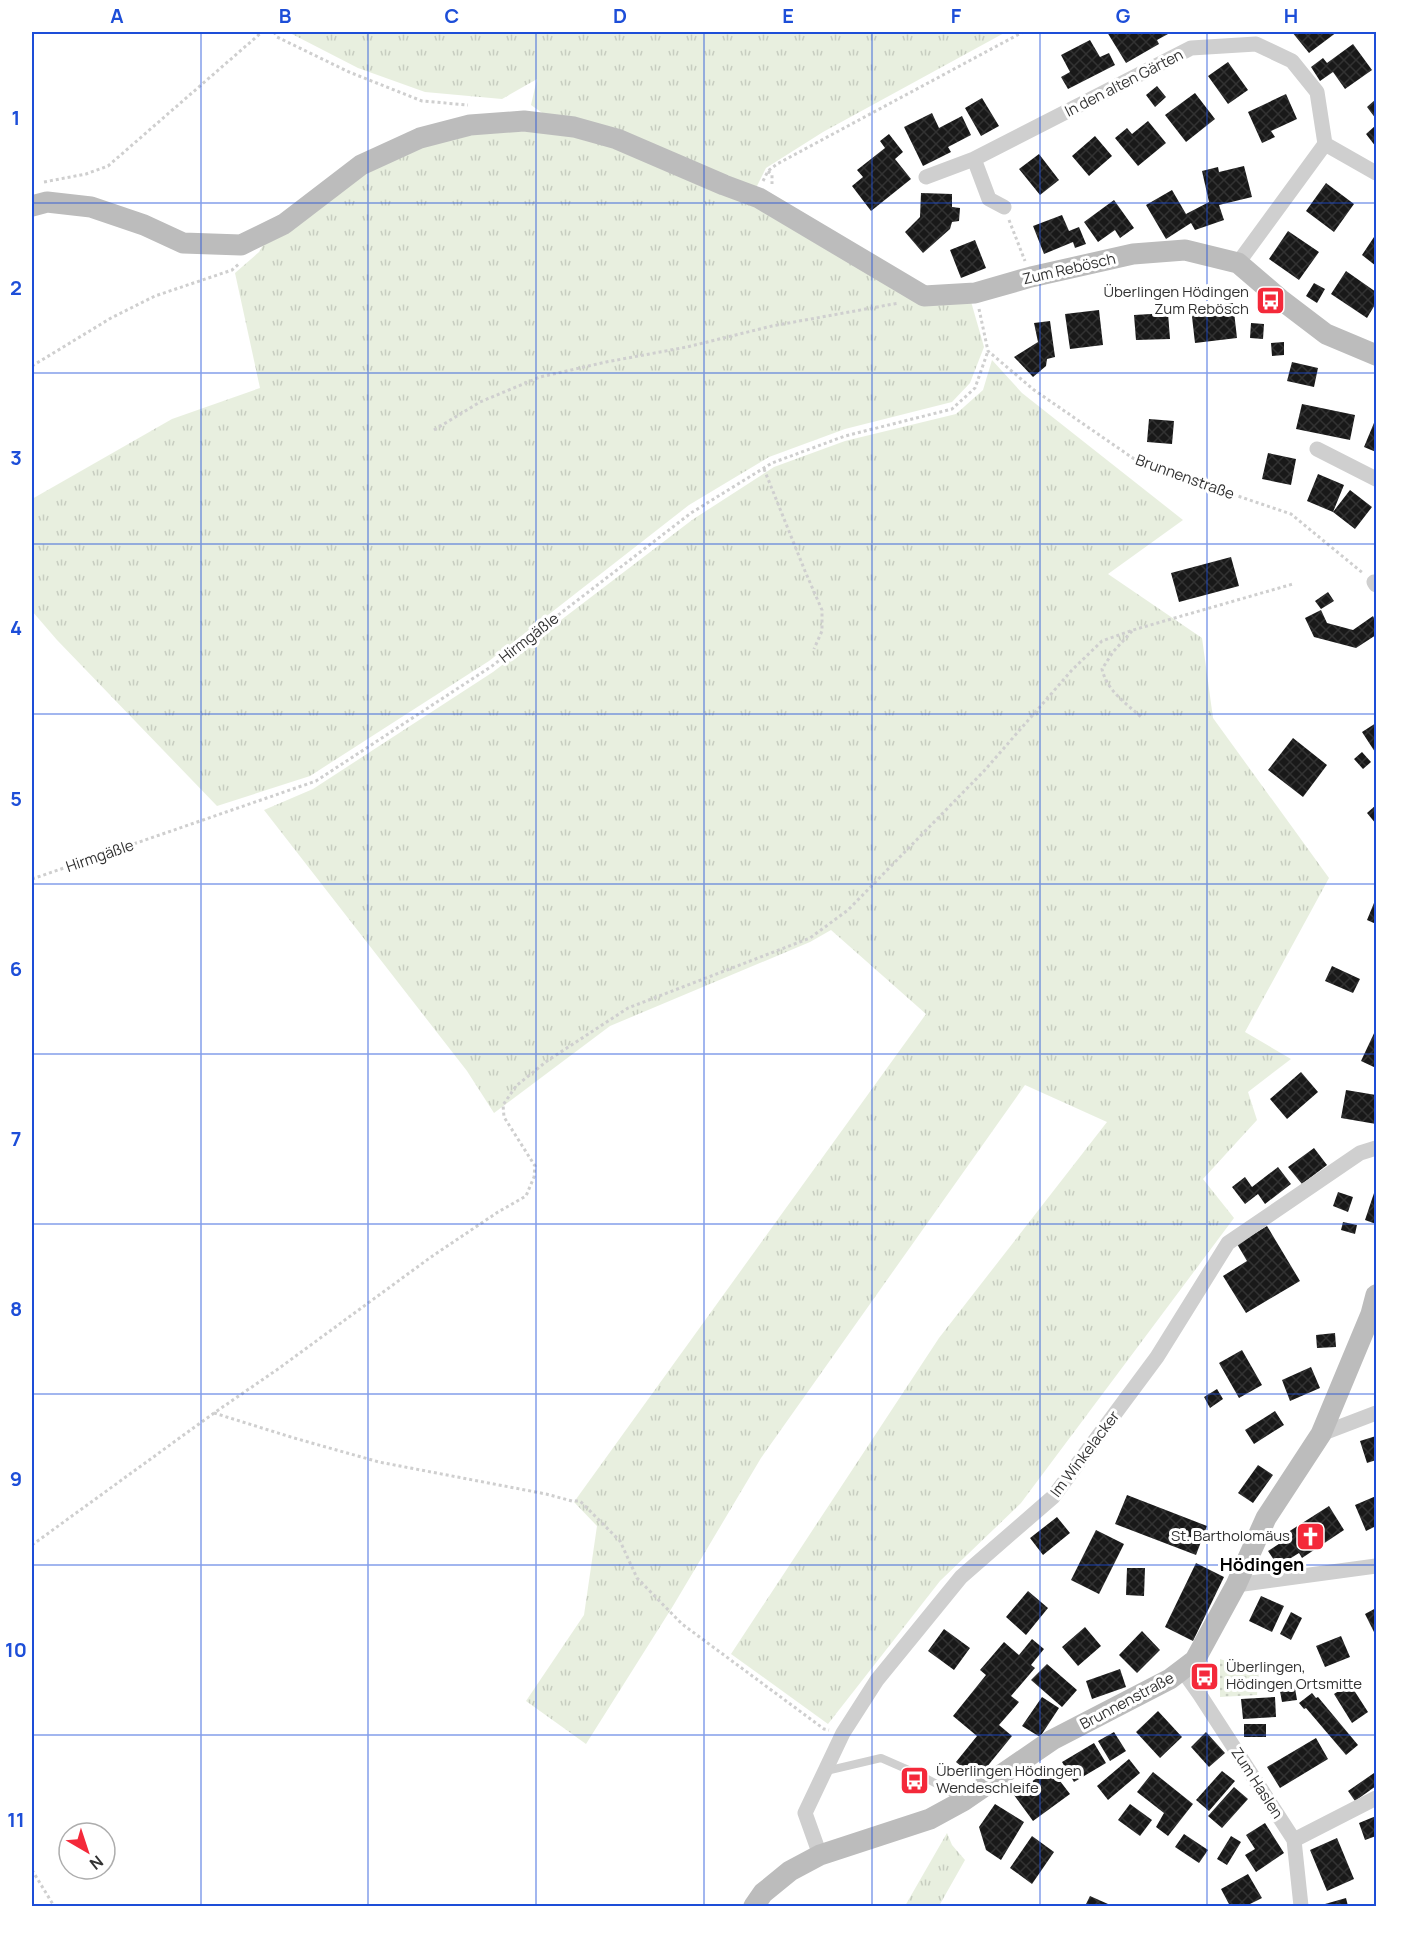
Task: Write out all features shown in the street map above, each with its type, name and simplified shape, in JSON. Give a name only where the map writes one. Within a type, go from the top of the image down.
[{"type":"street","name":"In den alten Gärten","points":[[926,177],[974,159],[1191,48],[1256,45],[1292,61],[1317,92],[1325,144]]},
{"type":"street","points":[[32,206],[47,202],[91,207],[144,225],[183,243],[241,245],[284,224],[361,165],[420,138],[470,125],[524,121],[574,126],[617,139],[724,185],[765,191],[924,296]]},
{"type":"street","points":[[1238,263],[1325,144],[1377,173]]},
{"type":"street","points":[[974,159],[989,199],[1004,207]]},
{"type":"street","name":"Zum Rebösch","points":[[924,296],[975,293],[1031,277],[1132,254],[1185,250],[1238,263],[1326,334],[1377,355]]},
{"type":"street","points":[[1317,449],[1377,479]]},
{"type":"street","name":"Im Winkelacker","points":[[820,1855],[805,1813],[843,1733],[877,1680],[961,1577],[1053,1497],[1158,1357],[1228,1243],[1360,1153],[1377,1148]]},
{"type":"street","name":"Brunnenstraße","points":[[754,1906],[763,1893],[790,1871],[820,1855],[930,1819],[963,1801],[1052,1740],[1131,1701],[1183,1671],[1195,1660],[1236,1585],[1266,1518],[1322,1434],[1377,1295]]},
{"type":"street","points":[[1322,1434],[1377,1413]]},
{"type":"street","points":[[1236,1585],[1377,1566]]},
{"type":"street","name":"Zum Haslen","points":[[1183,1671],[1294,1840],[1301,1906]]},
{"type":"street","points":[[1294,1840],[1377,1798]]},
{"type":"lane","points":[[826,1771],[881,1758],[920,1774],[963,1801]]},
{"type":"path","points":[[42,183],[86,174],[108,165],[262,32]]},
{"type":"path","points":[[274,32],[277,37],[349,72],[422,101],[476,106]]},
{"type":"path","points":[[765,191],[768,171],[777,164],[1023,32]]},
{"type":"path","points":[[765,191],[772,175],[768,171]]},
{"type":"path","points":[[1004,207],[1031,277]]},
{"type":"path","points":[[32,366],[111,318],[155,296],[232,270],[247,257]]},
{"type":"path","points":[[975,293],[988,351]]},
{"type":"path","points":[[434,430],[480,402],[540,377],[772,326],[904,303],[924,296]]},
{"type":"path","name":"Hirmgäßle","points":[[32,879],[316,781],[492,666],[691,513],[772,463],[845,436],[952,409],[975,388],[988,351]]},
{"type":"path","name":"Brunnenstraße","points":[[988,351],[1034,390],[1140,463],[1291,514],[1376,584]]},
{"type":"path","points":[[764,469],[822,610],[822,631],[814,649]]},
{"type":"path","points":[[32,1545],[213,1413],[279,1369],[430,1257],[526,1196],[534,1177],[535,1166],[504,1117],[503,1105],[516,1086],[547,1061],[628,1008],[810,938],[848,910],[984,771],[1072,670],[1102,641],[1293,584]]},
{"type":"path","points":[[1133,630],[1113,652],[1102,669],[1105,682],[1141,717]]},
{"type":"path","points":[[213,1413],[379,1462],[580,1501],[620,1541],[637,1578],[682,1624],[824,1729],[843,1733]]},
{"type":"path","points":[[32,1870],[54,1906]]},
{"type":"green space","points":[[288,32],[1006,32],[823,132],[766,168],[755,190],[548,117],[531,105],[537,79],[502,99],[425,92],[358,68]]},
{"type":"green space","points":[[572,131],[760,203],[924,301],[970,298],[984,347],[970,383],[952,402],[845,429],[769,457],[689,505],[489,661],[310,776],[217,806],[57,640],[32,611],[32,499],[172,419],[260,388],[235,273],[259,252],[265,242],[361,172],[421,144],[469,132]]},
{"type":"green space","points":[[992,360],[1022,393],[1183,520],[1108,574],[1202,638],[1213,718],[1329,878],[1245,1032],[1291,1059],[1248,1092],[1257,1120],[1203,1179],[1234,1218],[1021,1503],[940,1581],[828,1724],[731,1654],[939,1338],[1107,1122],[1025,1085],[761,1458],[673,1606],[586,1744],[526,1701],[584,1615],[597,1526],[574,1502],[926,1014],[831,930],[810,942],[610,1026],[494,1113],[467,1071],[264,810],[313,789],[493,672],[692,520],[774,467],[845,441],[956,414],[983,390]]},
{"type":"green space","points":[[1220,1659],[1259,1672],[1257,1695],[1220,1697]]},
{"type":"green space","points":[[947,1833],[952,1845],[965,1860],[939,1906],[905,1906]]},
{"type":"building","points":[[1107,32],[1166,32],[1168,34],[1157,40],[1159,44],[1126,63]]},
{"type":"building","points":[[1292,32],[1337,32],[1309,53]]},
{"type":"building","points":[[1090,40],[1100,57],[1109,53],[1115,65],[1068,89],[1061,77],[1070,72],[1061,55]]},
{"type":"building","points":[[1353,44],[1372,70],[1345,89],[1333,72],[1320,81],[1311,67],[1323,58],[1327,63]]},
{"type":"building","points":[[1228,62],[1248,90],[1228,104],[1208,76]]},
{"type":"building","points":[[1157,86],[1166,97],[1155,107],[1146,95]]},
{"type":"building","points":[[1195,93],[1215,119],[1186,142],[1165,115]]},
{"type":"building","points":[[1286,94],[1297,119],[1271,131],[1275,137],[1262,143],[1248,112]]},
{"type":"building","points":[[982,98],[999,126],[981,136],[965,108]]},
{"type":"building","points":[[1376,99],[1376,119],[1367,107]]},
{"type":"building","points":[[932,113],[939,128],[962,116],[971,135],[948,147],[951,152],[923,166],[904,127]]},
{"type":"building","points":[[1148,121],[1166,143],[1138,166],[1115,138],[1127,128],[1132,134]]},
{"type":"building","points":[[1376,125],[1376,147],[1366,134]]},
{"type":"building","points":[[889,134],[903,152],[895,159],[911,179],[871,211],[852,186],[863,177],[857,170],[885,148],[880,141]]},
{"type":"building","points":[[1095,136],[1112,156],[1089,176],[1072,156]]},
{"type":"building","points":[[1039,154],[1059,180],[1040,195],[1019,169]]},
{"type":"building","points":[[1244,166],[1252,197],[1219,205],[1224,220],[1195,230],[1191,223],[1166,239],[1146,205],[1172,190],[1186,214],[1209,202],[1202,171],[1218,167],[1219,172]]},
{"type":"building","points":[[1326,183],[1354,204],[1334,232],[1306,211]]},
{"type":"building","points":[[921,193],[952,194],[952,207],[960,208],[959,221],[952,222],[950,229],[923,253],[905,232],[920,217]]},
{"type":"building","points":[[1114,200],[1134,228],[1120,238],[1115,230],[1098,242],[1084,222]]},
{"type":"building","points":[[1062,215],[1069,231],[1079,227],[1086,244],[1075,248],[1073,242],[1044,254],[1033,226]]},
{"type":"building","points":[[1288,231],[1319,252],[1299,280],[1269,259]]},
{"type":"building","points":[[1376,234],[1376,266],[1362,255]]},
{"type":"building","points":[[975,240],[986,268],[961,278],[950,250]]},
{"type":"building","points":[[1346,271],[1376,292],[1376,303],[1367,318],[1331,294]]},
{"type":"building","points":[[1314,283],[1325,289],[1317,303],[1306,296]]},
{"type":"building","points":[[1233,303],[1237,338],[1195,343],[1191,308]]},
{"type":"building","points":[[1099,310],[1103,345],[1070,349],[1065,314]]},
{"type":"building","points":[[1168,313],[1170,339],[1136,340],[1134,315]]},
{"type":"building","points":[[1050,321],[1055,357],[1047,359],[1046,366],[1033,377],[1014,357],[1038,342],[1034,323]]},
{"type":"building","points":[[1251,323],[1264,324],[1263,339],[1250,338]]},
{"type":"building","points":[[1284,342],[1284,355],[1272,356],[1271,343]]},
{"type":"building","points":[[1292,362],[1318,368],[1314,387],[1287,381]]},
{"type":"building","points":[[1302,404],[1355,415],[1350,440],[1296,429]]},
{"type":"building","points":[[1376,418],[1376,452],[1364,447]]},
{"type":"building","points":[[1149,419],[1174,421],[1172,444],[1147,442]]},
{"type":"building","points":[[1268,453],[1296,459],[1291,485],[1262,479]]},
{"type":"building","points":[[1318,474],[1344,485],[1333,512],[1307,501]]},
{"type":"building","points":[[1350,490],[1372,507],[1355,529],[1333,512]]},
{"type":"building","points":[[1231,557],[1239,586],[1179,602],[1171,573]]},
{"type":"building","points":[[1328,592],[1334,601],[1321,609],[1315,601]]},
{"type":"building","points":[[1321,610],[1327,623],[1353,630],[1373,616],[1376,622],[1376,635],[1356,648],[1314,637],[1305,618]]},
{"type":"building","points":[[1376,723],[1376,751],[1375,752],[1362,732]]},
{"type":"building","points":[[1293,738],[1327,765],[1303,797],[1268,770]]},
{"type":"building","points":[[1362,752],[1371,762],[1363,769],[1354,759]]},
{"type":"building","points":[[1376,805],[1376,824],[1367,813]]},
{"type":"building","points":[[1376,898],[1376,924],[1367,920]]},
{"type":"building","points":[[1332,966],[1360,979],[1353,993],[1325,981]]},
{"type":"building","points":[[1376,1029],[1376,1068],[1361,1061]]},
{"type":"building","points":[[1301,1072],[1318,1092],[1287,1119],[1270,1099]]},
{"type":"building","points":[[1346,1090],[1376,1095],[1376,1124],[1341,1118]]},
{"type":"building","points":[[1314,1148],[1327,1165],[1302,1184],[1288,1167]]},
{"type":"building","points":[[1278,1167],[1291,1184],[1265,1204],[1258,1194],[1245,1204],[1232,1187],[1245,1177],[1252,1187]]},
{"type":"building","points":[[1376,1187],[1376,1224],[1365,1220]]},
{"type":"building","points":[[1338,1192],[1353,1197],[1348,1212],[1333,1206]]},
{"type":"building","points":[[1343,1222],[1357,1225],[1355,1234],[1341,1230]]},
{"type":"building","points":[[1267,1226],[1300,1281],[1246,1313],[1223,1276],[1247,1261],[1237,1244]]},
{"type":"building","points":[[1335,1333],[1336,1347],[1317,1348],[1316,1335]]},
{"type":"building","points":[[1242,1350],[1262,1385],[1239,1398],[1219,1363]]},
{"type":"building","points":[[1311,1367],[1320,1388],[1290,1401],[1282,1380]]},
{"type":"building","points":[[1217,1389],[1223,1399],[1210,1408],[1204,1397]]},
{"type":"building","points":[[1275,1411],[1284,1425],[1254,1444],[1245,1430]]},
{"type":"building","points":[[1376,1436],[1376,1460],[1367,1463],[1360,1441]]},
{"type":"building","points":[[1258,1465],[1273,1475],[1253,1503],[1238,1493]]},
{"type":"building","points":[[1127,1495],[1207,1526],[1196,1555],[1115,1524]]},
{"type":"building","points":[[1376,1496],[1376,1526],[1366,1531],[1355,1505]]},
{"type":"building","name":"St. Bartholomäus","points":[[1329,1506],[1344,1530],[1302,1558],[1299,1553],[1278,1566],[1268,1551],[1288,1538],[1285,1534]]},
{"type":"building","points":[[1057,1517],[1070,1533],[1043,1555],[1030,1538]]},
{"type":"building","points":[[1096,1530],[1124,1544],[1099,1594],[1071,1580]]},
{"type":"building","points":[[1196,1563],[1224,1577],[1193,1641],[1165,1627]]},
{"type":"building","points":[[1127,1568],[1145,1568],[1144,1596],[1126,1595]]},
{"type":"building","points":[[1028,1591],[1048,1608],[1026,1635],[1006,1617]]},
{"type":"building","points":[[1261,1596],[1284,1606],[1272,1632],[1249,1621]]},
{"type":"building","points":[[1376,1608],[1376,1636],[1365,1614]]},
{"type":"building","points":[[1291,1612],[1302,1618],[1291,1640],[1280,1634]]},
{"type":"building","points":[[1085,1627],[1101,1646],[1078,1666],[1062,1647]]},
{"type":"building","points":[[944,1629],[970,1648],[954,1670],[928,1651]]},
{"type":"building","points":[[1142,1631],[1160,1650],[1137,1673],[1119,1655]]},
{"type":"building","points":[[1341,1636],[1350,1657],[1325,1667],[1316,1646]]},
{"type":"building","points":[[1032,1639],[1044,1649],[1031,1665],[1035,1668],[1011,1696],[1019,1702],[999,1725],[1012,1736],[977,1779],[956,1762],[977,1736],[953,1716],[986,1675],[980,1670],[1004,1642],[1019,1655]]},
{"type":"building","points":[[1047,1664],[1077,1690],[1062,1707],[1031,1680]]},
{"type":"building","points":[[1120,1669],[1126,1687],[1092,1699],[1086,1681]]},
{"type":"building","points":[[1350,1684],[1368,1712],[1352,1723],[1334,1694]]},
{"type":"building","points":[[1295,1688],[1297,1700],[1282,1702],[1280,1691]]},
{"type":"building","points":[[1312,1693],[1316,1698],[1318,1697],[1358,1745],[1346,1755],[1306,1708],[1304,1709],[1299,1703]]},
{"type":"building","points":[[1042,1697],[1059,1708],[1040,1737],[1022,1726]]},
{"type":"building","points":[[1275,1697],[1276,1717],[1243,1719],[1241,1699]]},
{"type":"building","points":[[1158,1711],[1182,1737],[1160,1758],[1136,1732]]},
{"type":"building","points":[[1244,1724],[1266,1724],[1266,1737],[1244,1737]]},
{"type":"building","points":[[1114,1732],[1126,1751],[1110,1761],[1098,1741]]},
{"type":"building","points":[[1206,1732],[1225,1753],[1209,1767],[1191,1747]]},
{"type":"building","points":[[1316,1738],[1328,1759],[1280,1788],[1267,1767]]},
{"type":"building","points":[[1094,1743],[1106,1763],[1074,1782],[1062,1762]]},
{"type":"building","points":[[1129,1759],[1140,1773],[1108,1800],[1097,1786]]},
{"type":"building","points":[[1050,1768],[1070,1794],[1033,1821],[1014,1795]]},
{"type":"building","points":[[1222,1771],[1235,1781],[1209,1811],[1196,1800]]},
{"type":"building","points":[[1153,1772],[1193,1804],[1168,1836],[1156,1827],[1164,1813],[1137,1792]]},
{"type":"building","points":[[1374,1773],[1376,1786],[1355,1801],[1348,1791]]},
{"type":"building","points":[[1234,1787],[1248,1799],[1222,1828],[1208,1816]]},
{"type":"building","points":[[995,1804],[1024,1822],[1001,1860],[986,1850],[979,1827]]},
{"type":"building","points":[[1130,1804],[1152,1820],[1140,1836],[1118,1820]]},
{"type":"building","points":[[1376,1816],[1376,1836],[1365,1840],[1359,1823]]},
{"type":"building","points":[[1265,1823],[1284,1853],[1256,1872],[1245,1855],[1255,1849],[1246,1835]]},
{"type":"building","points":[[1184,1834],[1208,1850],[1199,1863],[1175,1847]]},
{"type":"building","points":[[1032,1836],[1054,1852],[1032,1884],[1010,1868]]},
{"type":"building","points":[[1231,1836],[1241,1842],[1227,1865],[1217,1859]]},
{"type":"building","points":[[1337,1838],[1354,1879],[1327,1891],[1310,1850]]},
{"type":"building","points":[[1248,1874],[1262,1898],[1246,1906],[1230,1906],[1221,1889]]},
{"type":"building","points":[[1090,1896],[1108,1904],[1107,1906],[1085,1906]]},
{"type":"building","points":[[1346,1898],[1348,1906],[1326,1906],[1325,1904]]},
{"type":"place","name":"Überlingen Hödingen Zum Rebösch","points":[[1270,301]]},
{"type":"place","name":"St. Bartholomäus","points":[[1311,1536]]},
{"type":"place","name":"Überlingen, Hödingen Ortsmitte","points":[[1205,1676]]},
{"type":"place","name":"Überlingen Hödingen Wendeschleife","points":[[915,1780]]},
{"type":"district","name":"Hödingen","points":[[1262,1565]]}]
